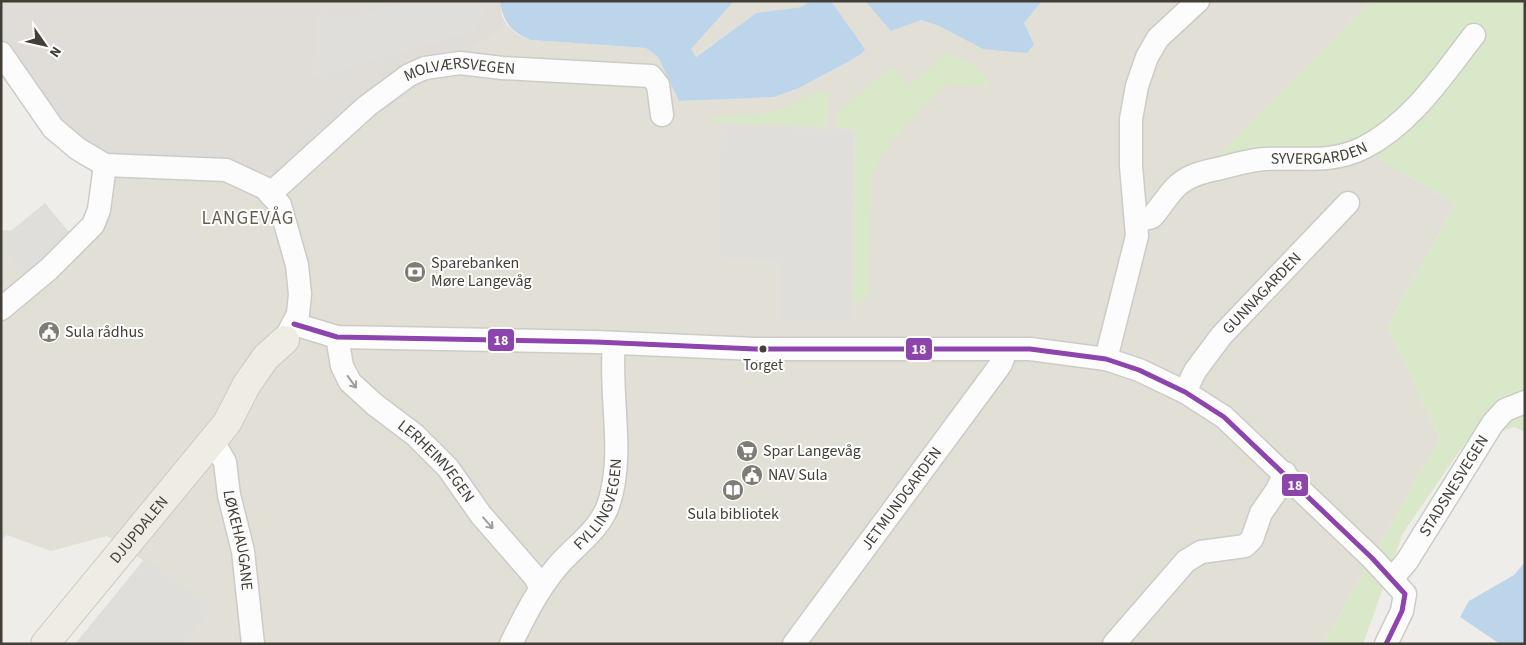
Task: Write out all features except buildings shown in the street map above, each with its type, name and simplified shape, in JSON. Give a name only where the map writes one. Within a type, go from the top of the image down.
[{"type":"main road","name":"DJUPDALEN","points":[[46,644],[231,416],[247,384],[266,357],[289,332]]},
{"type":"street","points":[[1106,359],[1137,236],[1138,220],[1132,166],[1132,119],[1136,86],[1147,57],[1158,38],[1198,1]]},
{"type":"street","name":"SYVERGARDEN","points":[[1138,220],[1152,217],[1176,187],[1188,178],[1204,171],[1252,160],[1324,159],[1341,156],[1362,148],[1383,136],[1405,119],[1474,35]]},
{"type":"street","points":[[1,53],[52,128],[78,149],[105,165],[226,170],[265,188],[280,205],[297,265],[300,294],[289,332],[337,337],[464,338],[755,349],[862,347],[1030,349],[1106,359],[1140,370],[1185,392],[1224,417],[1285,473],[1392,579],[1405,594],[1402,611],[1386,644]]},
{"type":"street","name":"MOLVÆRSVEGEN","points":[[270,194],[367,106],[409,75],[424,68],[460,63],[502,68],[651,76],[658,85],[662,115]]},
{"type":"street","points":[[1,309],[56,262],[93,225],[99,210],[105,165]]},
{"type":"street","name":"GUNNAGARDEN","points":[[1185,392],[1195,371],[1222,335],[1348,203]]},
{"type":"street","name":"LERHEIMVEGEN","points":[[337,337],[342,366],[350,382],[374,404],[415,436],[448,468],[481,515],[535,577],[540,587]]},
{"type":"street","name":"FYLLINGVEGEN","points":[[511,644],[540,587],[557,566],[596,527],[608,505],[613,482],[616,432],[612,382],[614,343]]},
{"type":"street","name":"JETMUNDGARDEN","points":[[794,644],[1001,364],[1006,350]]},
{"type":"street","name":"STADSNESVEGEN","points":[[1392,579],[1407,561],[1493,423],[1505,410],[1525,402]]},
{"type":"street","name":"LØKEHAUGANE","points":[[212,440],[225,462],[230,495],[243,552],[253,644]]},
{"type":"street","points":[[1114,644],[1186,561],[1201,552],[1245,546],[1252,539],[1261,513],[1277,490],[1285,473]]},
{"type":"shaded area","points":[[1,1],[500,1],[502,16],[507,25],[293,173],[106,167],[47,124],[1,54]]},
{"type":"shaded area","points":[[407,1],[487,1],[476,31],[312,78],[317,14],[360,15]]},
{"type":"shaded area","points":[[734,1],[810,1],[802,7],[756,13],[695,57],[690,49]]},
{"type":"shaded area","points":[[831,1],[865,1],[892,31],[920,20],[939,26],[983,49],[1034,44],[1024,23],[1042,1],[1371,1],[1208,166],[1363,149],[1455,204],[1387,327],[1440,438],[1323,644],[186,644],[213,607],[107,536],[51,551],[7,535],[1,540],[1,230],[82,236],[106,167],[293,172],[507,25],[518,35],[531,40],[646,48],[658,57],[679,101],[774,97],[799,88],[838,68],[865,49]]},
{"type":"shaded area","points":[[721,126],[854,131],[850,321],[782,321],[782,262],[720,258]]},
{"type":"shaded area","points":[[45,203],[73,237],[26,276],[1,246],[1,239]]},
{"type":"shaded area","points":[[146,557],[213,607],[186,644],[75,644]]},
{"type":"green space","points":[[1371,1],[1525,1],[1525,432],[1515,427],[1465,443],[1403,533],[1363,644],[1323,644],[1440,438],[1387,327],[1455,204],[1363,149],[1207,167]]},
{"type":"green space","points":[[946,53],[966,61],[979,69],[984,73],[989,86],[948,85],[925,103],[882,154],[872,175],[867,297],[862,303],[854,302],[855,130],[835,127],[836,114],[892,66],[904,79],[907,87]]},
{"type":"green space","points":[[822,90],[829,93],[826,127],[712,122],[714,116],[760,114],[783,108]]},
{"type":"water","points":[[500,1],[734,1],[691,49],[696,57],[756,13],[802,7],[810,1],[831,1],[865,49],[861,54],[837,68],[799,88],[774,97],[679,101],[658,57],[646,48],[531,40],[513,30],[509,25],[503,15]]},
{"type":"water","points":[[865,1],[1042,1],[1024,23],[1034,44],[1027,53],[983,49],[939,26],[921,20],[891,31]]},
{"type":"water","points":[[1525,562],[1525,644],[1500,644],[1460,617],[1469,601],[1514,575]]},
{"type":"transit line","name":"18","points":[[294,324],[337,337],[596,342],[755,349],[1030,349],[1106,359],[1139,370],[1185,392],[1224,417],[1372,558],[1405,594],[1402,611],[1386,644]]},
{"type":"place","name":"Sparebanken Møre Langevåg","points":[[415,272]]},
{"type":"place","name":"Sula rådhus","points":[[49,332]]},
{"type":"place","name":"Torget","points":[[763,349]]},
{"type":"place","name":"Spar Langevåg","points":[[747,451]]},
{"type":"place","name":"NAV Sula","points":[[752,475]]},
{"type":"place","name":"Sula bibliotek","points":[[733,490]]},
{"type":"district","name":"LANGEVÅG","points":[[248,218]]}]
